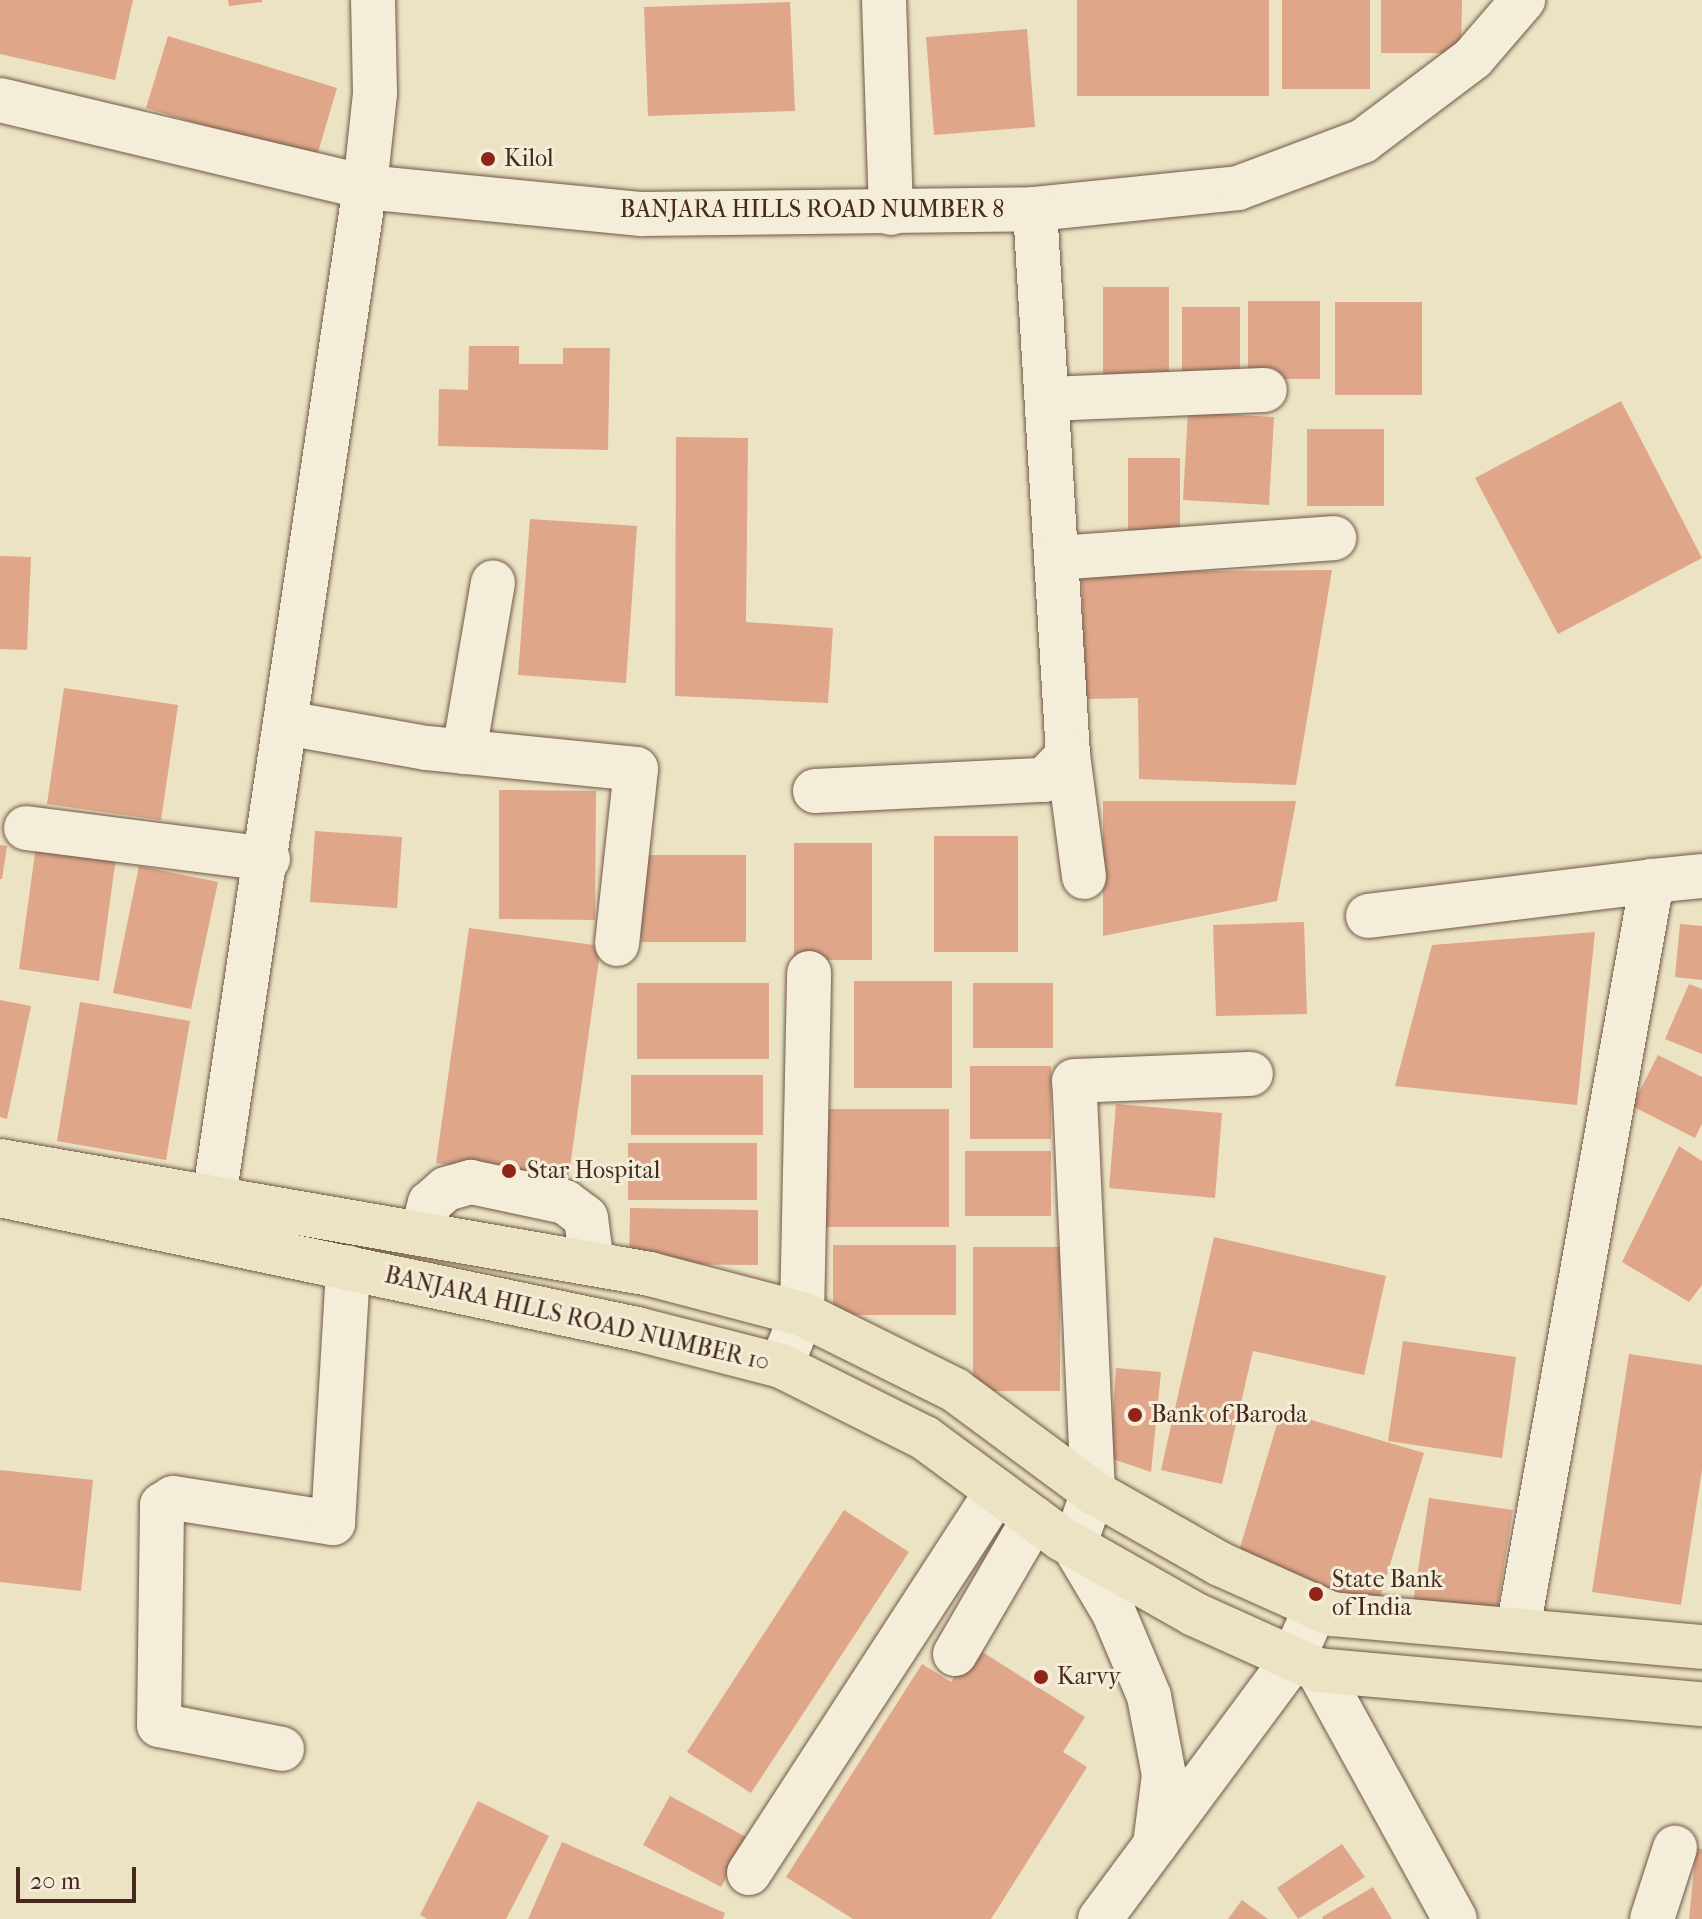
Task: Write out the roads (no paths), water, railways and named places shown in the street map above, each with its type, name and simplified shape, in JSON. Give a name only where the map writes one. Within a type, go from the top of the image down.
[{"type":"main road","name":"BANJARA HILLS ROAD NUMBER 10","points":[[0,1161],[592,1264],[802,1314],[955,1390],[1093,1492],[1220,1564],[1332,1614],[1702,1647]]},
{"type":"main road","name":"BANJARA HILLS ROAD NUMBER 10","points":[[0,1195],[348,1267],[781,1366],[925,1438],[1074,1546],[1194,1614],[1306,1664],[1702,1704]]},
{"type":"street","points":[[214,1198],[268,859],[365,187],[375,94],[373,0]]},
{"type":"street","points":[[884,0],[891,213]]},
{"type":"street","name":"BANJARA HILLS ROAD NUMBER 8","points":[[0,100],[365,187],[642,214],[1035,209],[1238,188],[1363,141],[1473,58],[1523,0]]},
{"type":"street","points":[[1035,209],[1068,755],[1084,877]]},
{"type":"street","points":[[1047,399],[1265,390]]},
{"type":"street","points":[[1056,558],[1334,538]]},
{"type":"street","points":[[469,752],[493,582]]},
{"type":"street","points":[[286,723],[469,752],[636,769],[617,944]]},
{"type":"street","points":[[815,791],[1044,780],[1068,755]]},
{"type":"street","points":[[26,828],[268,859]]},
{"type":"street","points":[[1368,916],[1702,876]]},
{"type":"street","points":[[1518,1629],[1652,881]]},
{"type":"street","points":[[781,1366],[802,1314],[809,973]]},
{"type":"street","points":[[1155,1845],[1164,1775],[1149,1696],[1114,1613],[1074,1546],[1093,1492],[1074,1081],[1251,1074]]},
{"type":"street","points":[[422,1234],[430,1203],[446,1189],[471,1182],[565,1202],[586,1218],[592,1264]]},
{"type":"street","points":[[282,1749],[159,1725],[162,1505],[173,1498],[333,1523],[348,1267]]},
{"type":"street","points":[[749,1873],[997,1491]]},
{"type":"street","points":[[955,1654],[1034,1518]]},
{"type":"street","points":[[1100,1919],[1155,1845],[1306,1664],[1316,1607]]},
{"type":"street","points":[[1306,1664],[1455,1919]]},
{"type":"street","points":[[1652,1919],[1675,1848]]},
{"type":"place","name":"Kilol","points":[[488,159]]},
{"type":"place","name":"Star Hospital","points":[[509,1171]]},
{"type":"place","name":"Bank of Baroda","points":[[1135,1415]]},
{"type":"place","name":"State Bank of India","points":[[1316,1594]]},
{"type":"place","name":"Karvy","points":[[1041,1677]]}]
